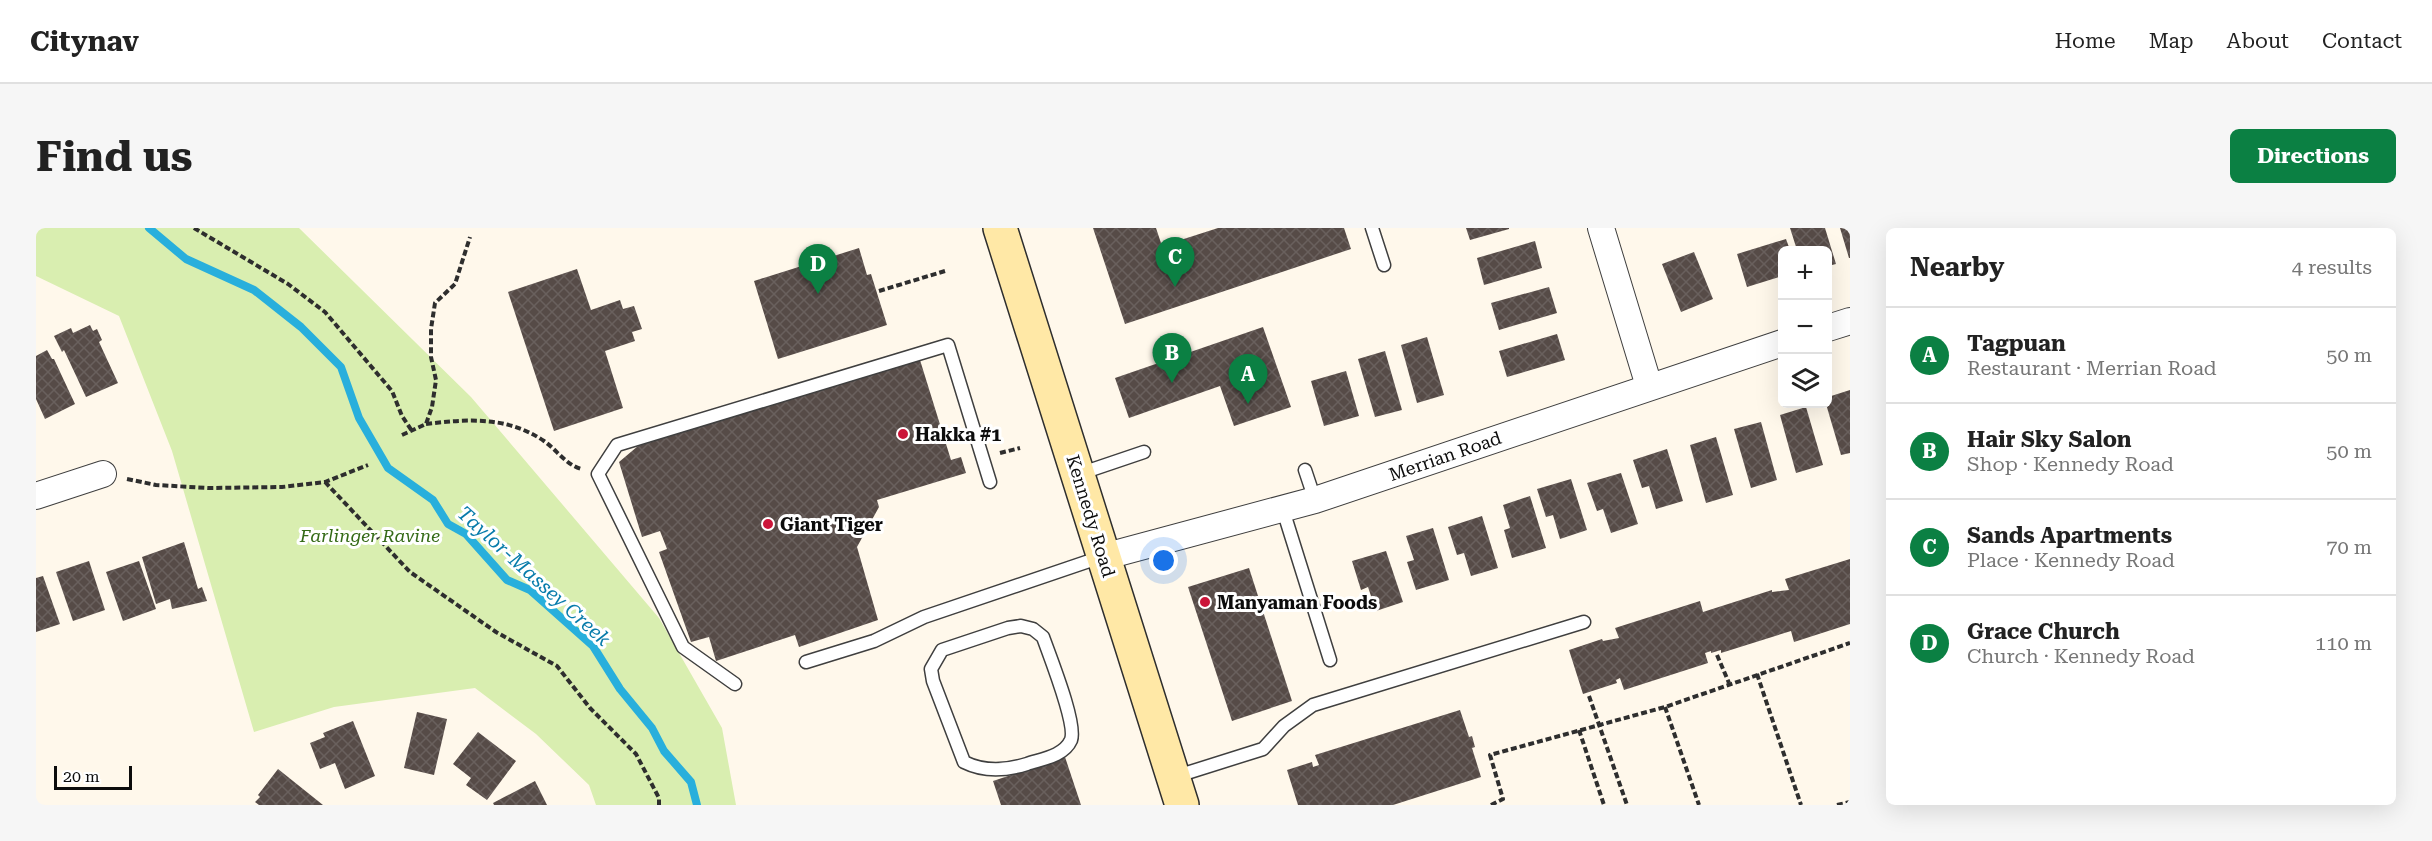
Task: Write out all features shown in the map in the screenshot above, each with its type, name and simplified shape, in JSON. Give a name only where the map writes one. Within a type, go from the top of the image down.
[{"type":"main road","name":"Kennedy Road","points":[[1000,228],[1178,791]]},
{"type":"street","points":[[1601,228],[1648,386]]},
{"type":"street","points":[[1832,326],[1850,321]]},
{"type":"street","name":"Merrian Road","points":[[1103,557],[1316,500],[1648,386],[1778,344]]},
{"type":"street","points":[[36,496],[103,474]]},
{"type":"lane","points":[[1372,228],[1384,264]]},
{"type":"lane","points":[[735,684],[683,647],[598,474],[617,444],[948,345],[990,483]]},
{"type":"lane","points":[[1078,474],[1144,452]]},
{"type":"lane","points":[[1305,470],[1316,500]]},
{"type":"lane","points":[[1283,510],[1330,660]]},
{"type":"lane","points":[[806,662],[874,641],[924,617],[1103,557]]},
{"type":"lane","points":[[1178,791],[1263,749],[1284,726],[1313,705],[1584,622]]},
{"type":"lane","points":[[1021,626],[1034,629],[1043,638],[1058,681],[1072,725],[1071,741],[1059,754],[1008,770],[978,769],[964,762],[933,681],[934,660],[942,650],[1008,628],[1021,626]]},
{"type":"path","points":[[194,228],[288,284],[325,312],[392,391],[402,416],[412,431]]},
{"type":"path","points":[[426,424],[432,407],[436,380],[431,357],[431,329],[435,303],[455,284],[470,237]]},
{"type":"path","points":[[879,291],[945,272]]},
{"type":"path","points":[[402,435],[426,424],[458,420],[491,421],[527,429],[551,445],[571,466],[598,474]]},
{"type":"path","points":[[103,474],[156,485],[209,488],[282,487],[325,482],[368,465]]},
{"type":"path","points":[[325,482],[410,572],[496,632],[557,666],[590,708],[636,754],[659,798],[660,805]]},
{"type":"path","points":[[1491,805],[1503,799],[1490,755],[1665,707],[1850,643]]},
{"type":"path","points":[[1717,655],[1729,683]]},
{"type":"path","points":[[1757,674],[1801,805]]},
{"type":"path","points":[[1589,696],[1627,805]]},
{"type":"path","points":[[1665,707],[1699,805]]},
{"type":"path","points":[[1579,730],[1604,805]]},
{"type":"path","points":[[1837,805],[1850,802]]},
{"type":"green space","name":"Farlinger Ravine","points":[[36,228],[299,228],[471,397],[659,618],[722,728],[736,805],[596,805],[589,785],[536,734],[475,688],[334,707],[254,732],[172,451],[119,316],[36,276]]},
{"type":"building","points":[[1093,228],[1156,228],[1162,246],[1218,228],[1344,228],[1351,249],[1125,324]]},
{"type":"building","points":[[1466,228],[1509,228],[1509,229],[1470,240]]},
{"type":"building","points":[[1790,228],[1825,228],[1830,246],[1796,246]]},
{"type":"building","points":[[1840,228],[1850,228],[1850,258],[1849,258]]},
{"type":"building","points":[[1786,239],[1789,246],[1778,246],[1778,277],[1747,287],[1737,254]]},
{"type":"building","points":[[1535,241],[1542,268],[1484,285],[1477,258]]},
{"type":"building","points":[[859,248],[867,275],[871,274],[887,325],[778,359],[754,281]]},
{"type":"building","points":[[1832,251],[1836,264],[1832,265]]},
{"type":"building","points":[[1694,252],[1713,299],[1681,312],[1662,264]]},
{"type":"building","points":[[577,269],[591,310],[620,300],[623,309],[634,306],[642,329],[632,332],[635,341],[605,351],[623,408],[554,431],[508,292]]},
{"type":"building","points":[[1549,287],[1557,313],[1499,330],[1491,303]]},
{"type":"building","points":[[90,325],[93,331],[97,329],[102,340],[99,342],[118,383],[86,397],[64,350],[62,352],[54,336],[71,328],[73,333]]},
{"type":"building","points":[[1263,327],[1291,407],[1234,426],[1220,386],[1129,418],[1115,378]]},
{"type":"building","points":[[1557,334],[1565,360],[1507,377],[1499,351]]},
{"type":"building","points":[[1427,337],[1444,395],[1417,403],[1401,345]]},
{"type":"building","points":[[47,350],[54,359],[75,404],[45,419],[36,399],[36,356]]},
{"type":"building","points":[[1385,351],[1402,410],[1375,417],[1358,359]]},
{"type":"building","points":[[920,360],[951,460],[961,457],[966,473],[877,500],[879,507],[857,547],[878,620],[799,647],[795,635],[716,661],[709,637],[691,642],[659,552],[667,549],[660,531],[642,537],[619,462],[638,446]]},
{"type":"building","points":[[1346,371],[1359,416],[1324,426],[1311,381]]},
{"type":"building","points":[[1850,390],[1850,453],[1841,455],[1827,408],[1832,408],[1832,396]]},
{"type":"building","points":[[1806,408],[1823,465],[1796,473],[1780,415]]},
{"type":"building","points":[[1761,422],[1777,480],[1751,488],[1734,429]]},
{"type":"building","points":[[1716,437],[1733,495],[1706,503],[1690,445]]},
{"type":"building","points":[[1667,449],[1683,501],[1656,509],[1649,486],[1642,488],[1633,460]]},
{"type":"building","points":[[1621,473],[1638,524],[1611,533],[1603,509],[1597,511],[1587,483]]},
{"type":"building","points":[[1571,479],[1587,530],[1560,539],[1553,515],[1546,517],[1537,489]]},
{"type":"building","points":[[1530,496],[1546,548],[1512,558],[1504,530],[1510,528],[1503,505]]},
{"type":"building","points":[[1482,516],[1498,568],[1471,576],[1464,553],[1457,555],[1448,527]]},
{"type":"building","points":[[1433,528],[1449,580],[1416,590],[1407,562],[1414,560],[1406,536]]},
{"type":"building","points":[[184,542],[198,589],[202,587],[207,601],[172,609],[170,599],[156,604],[142,557]]},
{"type":"building","points":[[1386,551],[1403,602],[1376,611],[1368,587],[1361,590],[1352,561]]},
{"type":"building","points":[[1850,559],[1850,624],[1794,642],[1791,631],[1721,653],[1721,650],[1711,653],[1711,651],[1705,653],[1708,663],[1624,690],[1620,678],[1616,680],[1617,683],[1583,694],[1569,650],[1602,639],[1603,641],[1619,638],[1615,628],[1700,601],[1703,612],[1772,590],[1772,592],[1789,590],[1785,579]]},
{"type":"building","points":[[89,561],[105,610],[73,621],[56,572]]},
{"type":"building","points":[[139,561],[156,609],[123,621],[106,572]]},
{"type":"building","points":[[1249,568],[1292,701],[1232,721],[1188,587]]},
{"type":"building","points":[[43,576],[60,624],[36,632],[36,578]]},
{"type":"building","points":[[1460,710],[1469,737],[1472,736],[1475,747],[1472,748],[1481,777],[1393,805],[1298,805],[1287,770],[1312,762],[1313,767],[1319,765],[1315,755]]},
{"type":"building","points":[[417,712],[447,719],[434,775],[404,768]]},
{"type":"building","points":[[353,721],[375,776],[345,789],[335,763],[320,769],[310,743],[325,737],[323,733]]},
{"type":"building","points":[[478,732],[516,761],[487,800],[466,785],[471,778],[453,764]]},
{"type":"building","points":[[1065,757],[1081,805],[1001,805],[993,781]]},
{"type":"building","points":[[278,769],[323,805],[259,805],[255,802]]},
{"type":"building","points":[[535,781],[547,805],[494,805],[493,803]]},
{"type":"waterway","name":"Taylor-Massey Creek","points":[[149,228],[186,259],[254,290],[301,327],[341,367],[359,418],[388,468],[433,500],[448,524],[466,534],[507,580],[530,590],[593,646],[620,689],[652,728],[664,751],[691,782],[697,805]]},
{"type":"place","name":"Sands Apartments","points":[[1175,287]]},
{"type":"place","name":"Grace Church","points":[[818,294]]},
{"type":"place","name":"Hair Sky Salon","points":[[1172,383]]},
{"type":"place","name":"Tagpuan","points":[[1248,404]]},
{"type":"place","name":"Hakka #1","points":[[903,434]]},
{"type":"place","name":"Giant Tiger","points":[[768,524]]},
{"type":"place","name":"Manyaman Foods","points":[[1205,602]]}]
